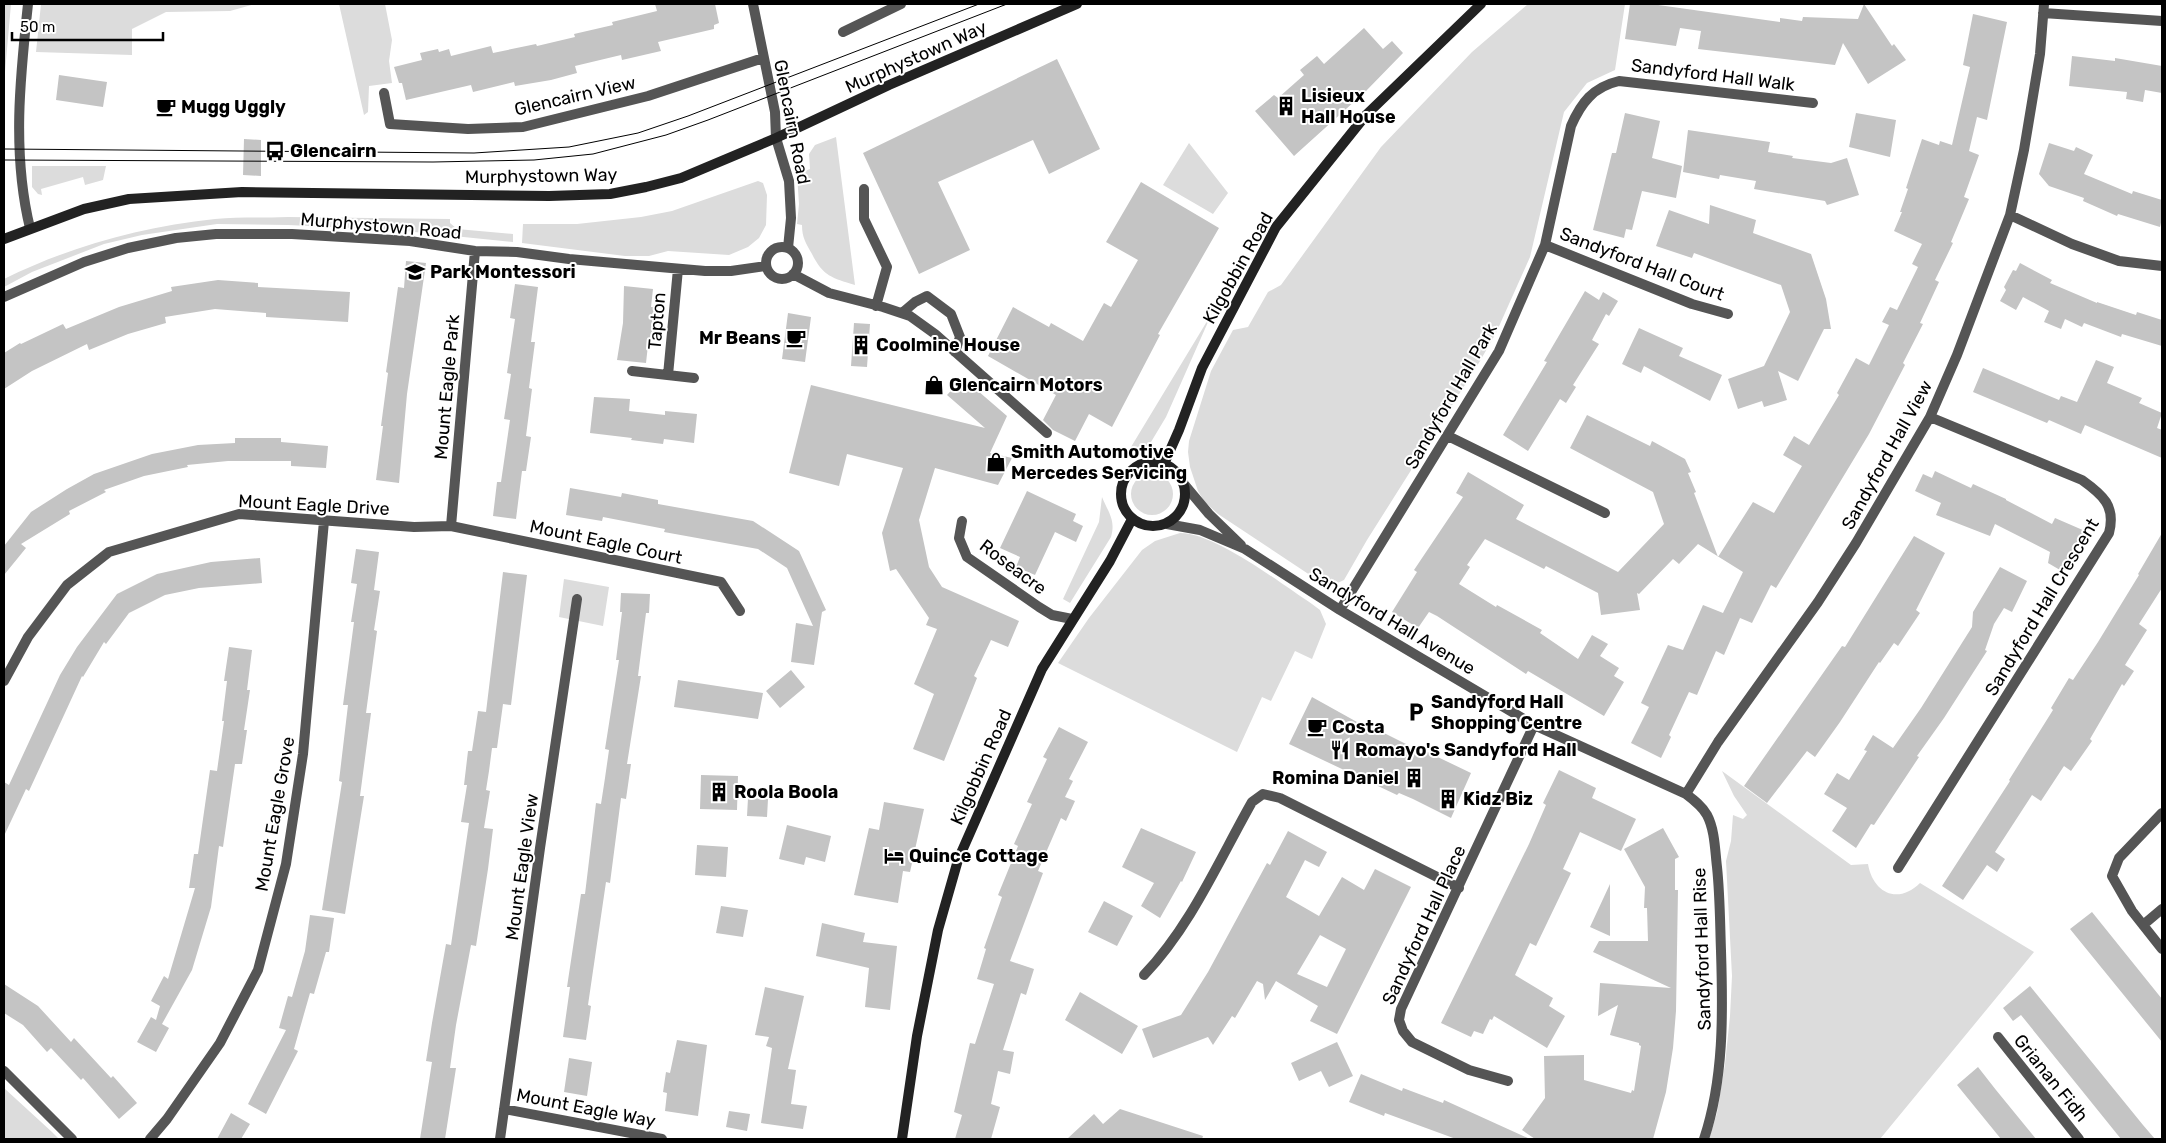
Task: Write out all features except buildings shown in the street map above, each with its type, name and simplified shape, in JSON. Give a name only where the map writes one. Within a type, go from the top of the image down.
[{"type":"street","points":[[28,4],[26,34],[19,80],[19,160],[25,208],[30,228]]},
{"type":"street","name":"Glencairn Road","points":[[753,4],[775,112],[776,138],[789,181],[791,218],[788,248]]},
{"type":"street","points":[[843,32],[901,4]]},
{"type":"street","name":"Murphystown Way","points":[[4,239],[84,209],[121,200],[242,192],[549,196],[610,194],[681,178],[776,138],[889,85],[1077,4]]},
{"type":"street","name":"Kilgobbin Road","points":[[1164,464],[1202,368],[1276,227],[1366,115],[1481,4]]},
{"type":"street","points":[[2044,8],[2162,20]]},
{"type":"street","name":"Sandyford Hall View","points":[[1686,794],[1718,742],[1818,602],[1856,543],[1930,417],[1957,355],[2010,214],[2024,150],[2040,54],[2044,8]]},
{"type":"street","name":"Glencairn View","points":[[384,93],[390,124],[468,129],[523,127],[648,96],[763,58]]},
{"type":"street","name":"Sandyford Hall Walk","points":[[1610,83],[1619,81],[1813,103]]},
{"type":"street","name":"Sandyford Hall Park","points":[[1340,610],[1499,351],[1545,245],[1571,126],[1579,108],[1591,93],[1610,83]]},
{"type":"street","points":[[864,189],[864,219],[887,267],[876,306]]},
{"type":"street","points":[[2010,214],[2072,244],[2119,261],[2162,266]]},
{"type":"street","name":"Murphystown Road","points":[[4,297],[84,262],[128,248],[176,238],[216,234],[292,234],[410,241],[475,251],[517,252],[569,259],[678,269],[731,271],[766,266]]},
{"type":"street","name":"Sandyford Hall Court","points":[[1545,245],[1692,304],[1728,314]]},
{"type":"street","points":[[778,247],[788,248],[797,258],[797,268],[787,278],[771,276],[766,266],[765,261],[770,252],[778,247]]},
{"type":"street","name":"Mount Eagle Park","points":[[451,526],[475,251]]},
{"type":"street","name":"Tapton","points":[[668,375],[678,269]]},
{"type":"street","points":[[793,274],[829,293],[910,316],[955,352],[1047,433]]},
{"type":"street","points":[[902,314],[915,302],[927,296],[951,314],[960,336],[955,352]]},
{"type":"street","name":"Tapton","points":[[632,371],[694,378]]},
{"type":"street","name":"Sandyford Hall Crescent","points":[[1898,868],[2109,533],[2113,519],[2108,503],[2096,490],[2082,480],[1930,417]]},
{"type":"street","points":[[1448,436],[1605,513]]},
{"type":"street","points":[[1151,462],[1164,464],[1173,469],[1183,483],[1185,498],[1182,510],[1167,524],[1158,527],[1146,526],[1132,519],[1125,510],[1121,500],[1121,489],[1124,479],[1131,470],[1140,464],[1151,462]]},
{"type":"street","name":"Sandyford Hall Avenue","points":[[1183,483],[1209,514],[1245,549]]},
{"type":"street","name":"Mount Eagle Drive","points":[[4,681],[28,637],[67,585],[109,552],[239,514],[414,527],[451,526]]},
{"type":"street","name":"Kilgobbin Road","points":[[902,1139],[917,1036],[938,930],[958,860],[1042,669],[1110,561],[1132,519]]},
{"type":"street","name":"Mount Eagle Grove","points":[[150,1139],[167,1119],[220,1043],[258,970],[286,864],[303,754],[324,521]]},
{"type":"street","name":"Roseacre","points":[[962,521],[959,538],[968,556],[1039,608],[1052,615],[1072,619]]},
{"type":"street","name":"Sandyford Hall Avenue","points":[[1167,524],[1200,530],[1245,549],[1340,610],[1534,725],[1686,794],[1700,805],[1708,816]]},
{"type":"street","name":"Mount Eagle Court","points":[[451,526],[720,582],[740,611]]},
{"type":"street","name":"Mount Eagle View","points":[[500,1139],[577,599]]},
{"type":"street","name":"Sandyford Hall Place","points":[[1508,1081],[1469,1070],[1412,1042],[1403,1031],[1399,1020],[1400,1010],[1534,725]]},
{"type":"street","points":[[1144,975],[1162,956],[1181,929],[1252,802],[1263,794],[1280,798],[1459,888]]},
{"type":"street","points":[[2162,813],[2119,858],[2112,876],[2132,911],[2162,949]]},
{"type":"street","name":"Sandyford Hall Rise","points":[[1704,1139],[1709,1125],[1718,1070],[1723,1010],[1719,888],[1714,844],[1708,816]]},
{"type":"street","points":[[2142,925],[2162,909]]},
{"type":"street","name":"Grianan Fidh","points":[[1998,1037],[2079,1139]]},
{"type":"street","points":[[4,1071],[72,1139]]},
{"type":"street","name":"Mount Eagle Way","points":[[504,1109],[662,1139]]},
{"type":"shaded area","points":[[4,4],[11,4],[5,72],[4,131]]},
{"type":"shaded area","points":[[41,4],[255,4],[230,11],[166,12],[132,29],[132,55],[36,52]]},
{"type":"shaded area","points":[[339,4],[385,4],[392,40],[389,61],[392,83],[369,86],[368,112],[364,115]]},
{"type":"shaded area","points":[[1528,4],[1625,4],[1615,70],[1587,83],[1564,112],[1530,257],[1496,333],[1344,580],[1331,586],[1322,583],[1218,514],[1204,501],[1198,491],[1190,467],[1189,441],[1211,371],[1233,330],[1248,327],[1268,292],[1281,285],[1381,147],[1472,52]]},
{"type":"shaded area","points":[[836,137],[855,285],[834,278],[824,272],[806,243],[802,225],[797,224],[799,204],[797,174],[810,169],[809,154],[815,145]]},
{"type":"shaded area","points":[[1189,143],[1228,193],[1213,214],[1163,185]]},
{"type":"shaded area","points":[[32,166],[106,166],[103,180],[85,185],[83,177],[41,189],[42,195],[38,194],[32,187]]},
{"type":"shaded area","points":[[758,181],[763,183],[767,195],[766,225],[759,238],[748,247],[729,255],[668,251],[649,256],[625,256],[522,243],[523,224],[577,224],[641,217],[672,211]]},
{"type":"shaded area","points":[[288,217],[450,219],[450,223],[457,229],[513,234],[513,242],[395,230],[217,224],[142,235],[104,244],[32,272],[4,287],[4,279],[29,267],[81,248],[133,233],[215,219]]},
{"type":"shaded area","points":[[1212,313],[1166,417],[1151,442],[1144,448],[1126,450],[1131,447]]},
{"type":"shaded area","points":[[1148,473],[1156,473],[1167,479],[1173,494],[1167,509],[1156,515],[1148,515],[1137,509],[1131,498],[1131,490],[1137,479]]},
{"type":"shaded area","points":[[1102,497],[1112,521],[1111,537],[1070,603],[1063,599],[1099,522]]},
{"type":"shaded area","points":[[1180,533],[1195,535],[1211,541],[1248,561],[1320,610],[1326,624],[1312,659],[1295,651],[1271,701],[1262,697],[1237,752],[1058,663],[1089,618],[1142,550],[1155,541]]},
{"type":"shaded area","points":[[564,579],[609,587],[603,626],[559,617]]},
{"type":"shaded area","points":[[1722,771],[1851,865],[1868,864],[1875,882],[1881,889],[1888,893],[1903,893],[1912,890],[1920,883],[2034,952],[1880,1139],[1709,1139],[1717,1113],[1730,1016],[1732,976],[1726,861],[1731,841],[1733,815],[1743,819],[1747,815],[1734,796]]},
{"type":"shaded area","points":[[4,1088],[52,1132],[59,1139],[4,1139]]},
{"type":"tram line","points":[[4,149],[474,153],[569,147],[638,133],[688,116],[979,4]]},
{"type":"tram line","points":[[4,160],[433,162],[534,160],[593,154],[666,135],[708,120],[1007,4]]},
{"type":"place","name":"Lisieux Hall House","points":[[1286,106]]},
{"type":"place","name":"Mugg Uggly","points":[[166,107]]},
{"type":"place","name":"Glencairn","points":[[275,151]]},
{"type":"place","name":"Park Montessori","points":[[415,272]]},
{"type":"place","name":"Mr Beans","points":[[796,338]]},
{"type":"place","name":"Coolmine House","points":[[861,345]]},
{"type":"place","name":"Glencairn Motors","points":[[934,385]]},
{"type":"place","name":"Smith Automotive Mercedes Servicing","points":[[996,462]]},
{"type":"place","name":"Sandyford Hall Shopping Centre","points":[[1416,712]]},
{"type":"place","name":"Costa","points":[[1317,727]]},
{"type":"place","name":"Romayo's Sandyford Hall","points":[[1340,750]]},
{"type":"place","name":"Romina Daniel","points":[[1414,778]]},
{"type":"place","name":"Roola Boola","points":[[719,792]]},
{"type":"place","name":"Kidz Biz","points":[[1448,799]]},
{"type":"place","name":"Quince Cottage","points":[[894,856]]}]
